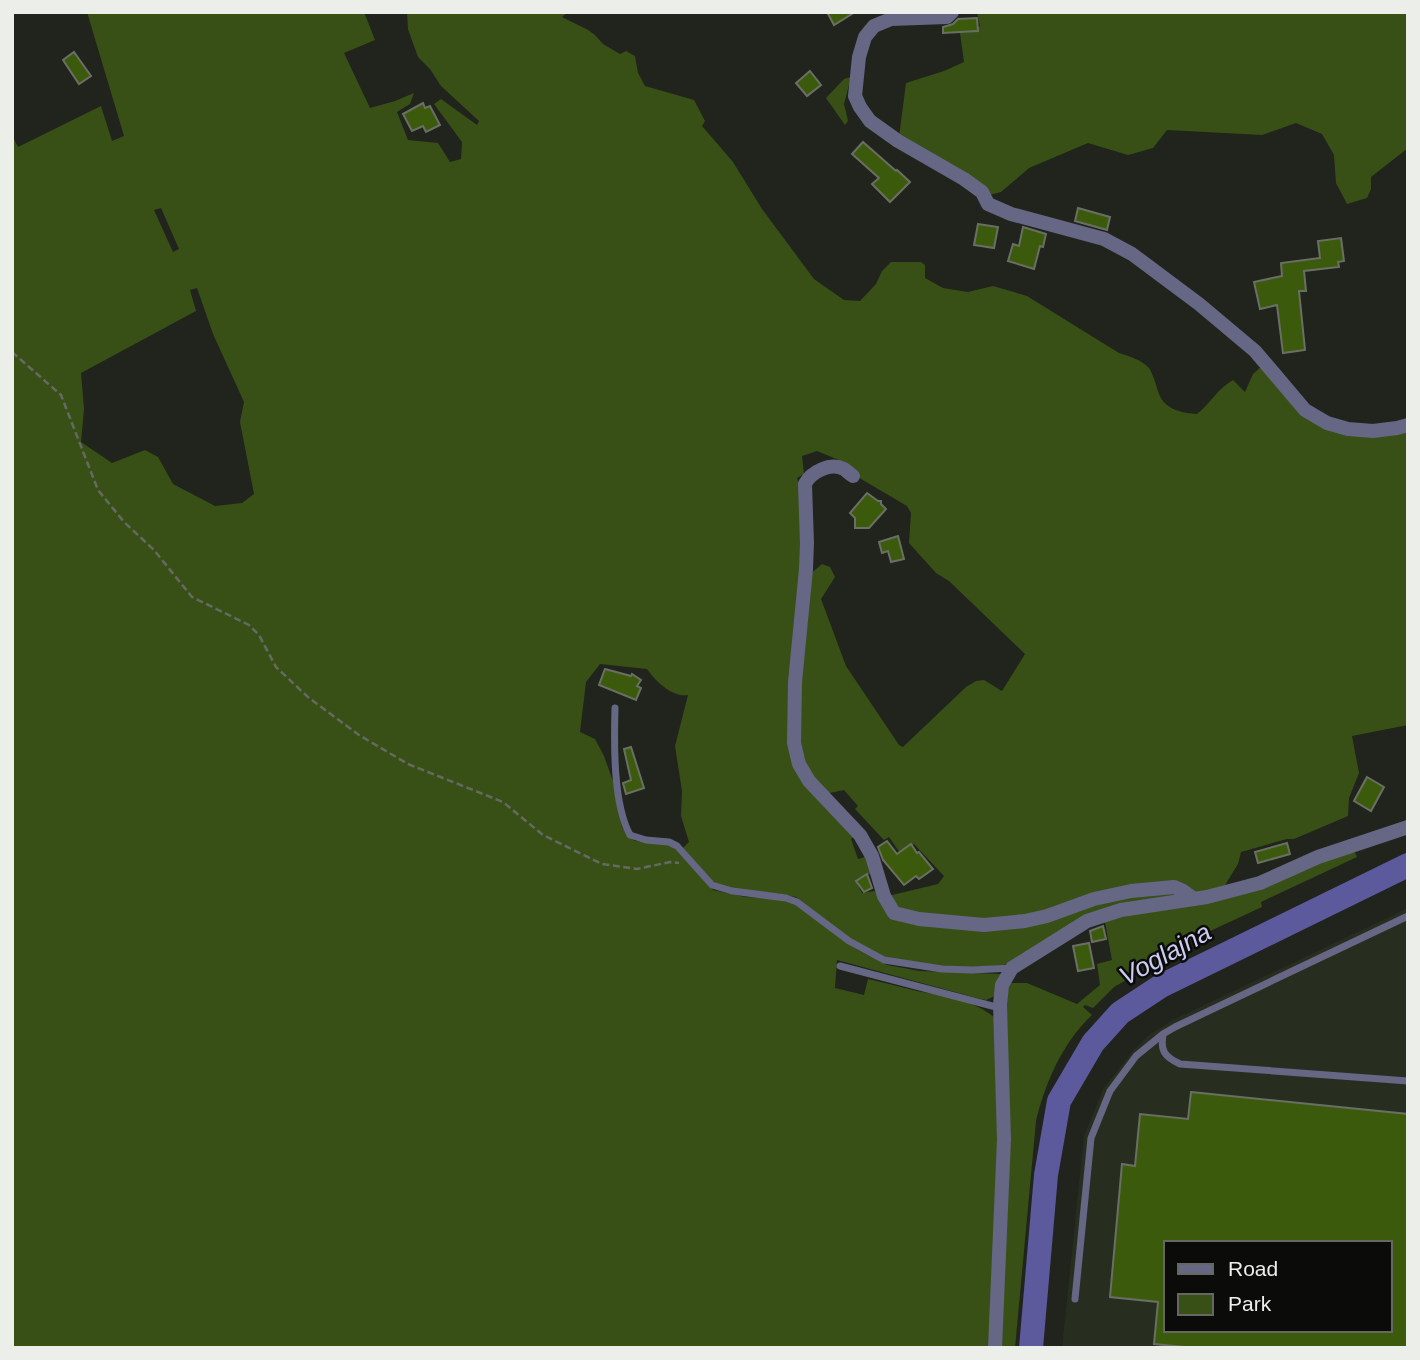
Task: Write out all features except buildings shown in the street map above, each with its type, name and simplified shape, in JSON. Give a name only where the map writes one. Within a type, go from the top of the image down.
[{"type":"street","points":[[952,12],[947,17],[891,19],[874,26],[865,37],[859,57],[855,96],[870,121],[898,141],[964,179],[982,192],[988,204],[1011,214],[1104,239],[1132,254],[1199,304],[1255,351],[1306,410],[1327,423],[1373,432],[1408,425]]},
{"type":"street","points":[[853,476],[842,468],[833,466],[822,469],[804,484],[806,569],[794,682],[794,743],[799,764],[809,781],[860,835],[872,856],[884,896],[894,913],[919,919],[985,925],[1025,922],[1131,891],[1174,887],[1194,899]]},
{"type":"street","points":[[995,1348],[1004,1139],[1000,1008],[1002,985],[1012,968],[1087,921],[1121,910],[1207,897],[1260,883],[1318,857],[1408,827]]},
{"type":"lane","points":[[615,708],[616,780],[624,824],[630,835],[677,846],[712,885],[797,902],[849,941],[884,960],[942,969],[1012,968]]},
{"type":"lane","points":[[1075,1298],[1091,1138],[1110,1091],[1136,1056],[1163,1034],[1408,916]]},
{"type":"lane","points":[[840,966],[1000,1008]]},
{"type":"lane","points":[[1163,1034],[1161,1043],[1164,1052],[1168,1059],[1180,1064],[1408,1081]]},
{"type":"path","points":[[12,352],[61,395],[98,490],[124,523],[155,550],[192,597],[249,625],[259,635],[276,667],[319,705],[359,735],[408,764],[503,802],[543,835],[602,864],[637,869],[670,862],[694,866]]},
{"type":"shaded area","points":[[1408,908],[1408,1348],[1062,1348],[1084,1136],[1103,1089],[1149,1035],[1173,1020]]},
{"type":"green space","points":[[87,12],[364,12],[375,40],[344,53],[370,108],[414,93],[410,104],[397,112],[408,140],[438,143],[450,162],[461,159],[462,142],[434,104],[441,99],[477,125],[479,121],[441,86],[418,57],[408,29],[407,12],[568,12],[562,17],[588,30],[603,44],[620,54],[626,51],[635,56],[638,73],[645,86],[694,100],[705,121],[702,126],[733,162],[762,209],[814,279],[844,300],[860,301],[891,262],[921,262],[925,265],[925,278],[943,288],[968,292],[993,286],[1027,296],[1119,353],[1139,361],[1149,368],[1162,399],[1175,410],[1197,414],[1233,380],[1245,392],[1253,374],[1262,366],[1302,412],[1326,426],[1353,433],[1408,427],[1408,725],[1352,736],[1359,773],[1349,798],[1348,816],[1294,839],[1241,852],[1238,864],[1222,890],[1203,894],[1176,885],[1131,888],[1093,896],[1024,919],[973,921],[896,911],[888,896],[938,884],[944,876],[914,844],[900,853],[889,837],[884,840],[855,809],[858,806],[844,790],[825,794],[801,763],[797,743],[796,692],[809,575],[822,564],[830,567],[835,577],[821,599],[846,666],[899,745],[903,747],[966,687],[976,681],[984,680],[1002,691],[1025,654],[949,581],[936,573],[909,543],[911,513],[907,506],[861,479],[846,463],[817,451],[802,456],[804,474],[797,478],[801,490],[803,569],[791,681],[791,743],[795,763],[802,777],[855,836],[851,839],[858,859],[869,856],[871,873],[856,882],[862,893],[875,891],[892,915],[916,923],[986,928],[1040,922],[1095,902],[1131,893],[1169,889],[1173,891],[1173,897],[1085,915],[1003,965],[961,968],[898,961],[875,954],[844,935],[796,897],[726,888],[712,881],[683,848],[689,842],[681,816],[682,791],[675,746],[688,695],[671,691],[647,669],[600,664],[586,682],[580,732],[595,739],[604,756],[613,781],[622,827],[627,836],[635,841],[664,843],[673,847],[713,890],[794,903],[858,950],[887,965],[920,971],[1001,974],[1003,978],[997,995],[986,1000],[837,960],[835,988],[864,995],[868,979],[958,1000],[978,1007],[995,1018],[999,1052],[1000,1131],[991,1348],[12,1348],[12,135],[18,147],[101,106],[112,141],[124,136]],"holes":[[[161,208],[179,249],[173,252],[154,210]],[[197,288],[213,334],[244,402],[240,422],[254,494],[242,503],[215,506],[173,484],[158,457],[145,450],[112,463],[81,442],[84,409],[81,373],[196,311],[190,290]]]},
{"type":"green space","points":[[977,12],[1408,12],[1408,148],[1371,177],[1371,189],[1367,198],[1347,204],[1336,183],[1334,155],[1322,134],[1296,123],[1262,135],[1167,130],[1153,148],[1128,155],[1088,143],[1029,168],[1001,192],[989,195],[899,137],[906,83],[964,62],[960,33],[973,32],[974,28],[980,26]]},
{"type":"green space","points":[[851,77],[844,104],[848,121],[845,125],[826,98],[844,79]]},
{"type":"green space","points":[[1353,848],[1357,857],[1261,902],[1262,907],[1169,950],[1125,975],[1128,979],[1114,987],[1093,1008],[1085,1005],[1083,1007],[1092,1015],[1072,1038],[1056,1064],[1036,1121],[1015,1348],[1000,1348],[1004,1018],[1009,983],[1027,983],[1077,1004],[1100,985],[1097,964],[1112,960],[1104,917],[1175,903]]},
{"type":"waterway","name":"Voglajna","points":[[1031,1348],[1046,1175],[1059,1101],[1093,1043],[1120,1013],[1161,986],[1408,865]]}]
